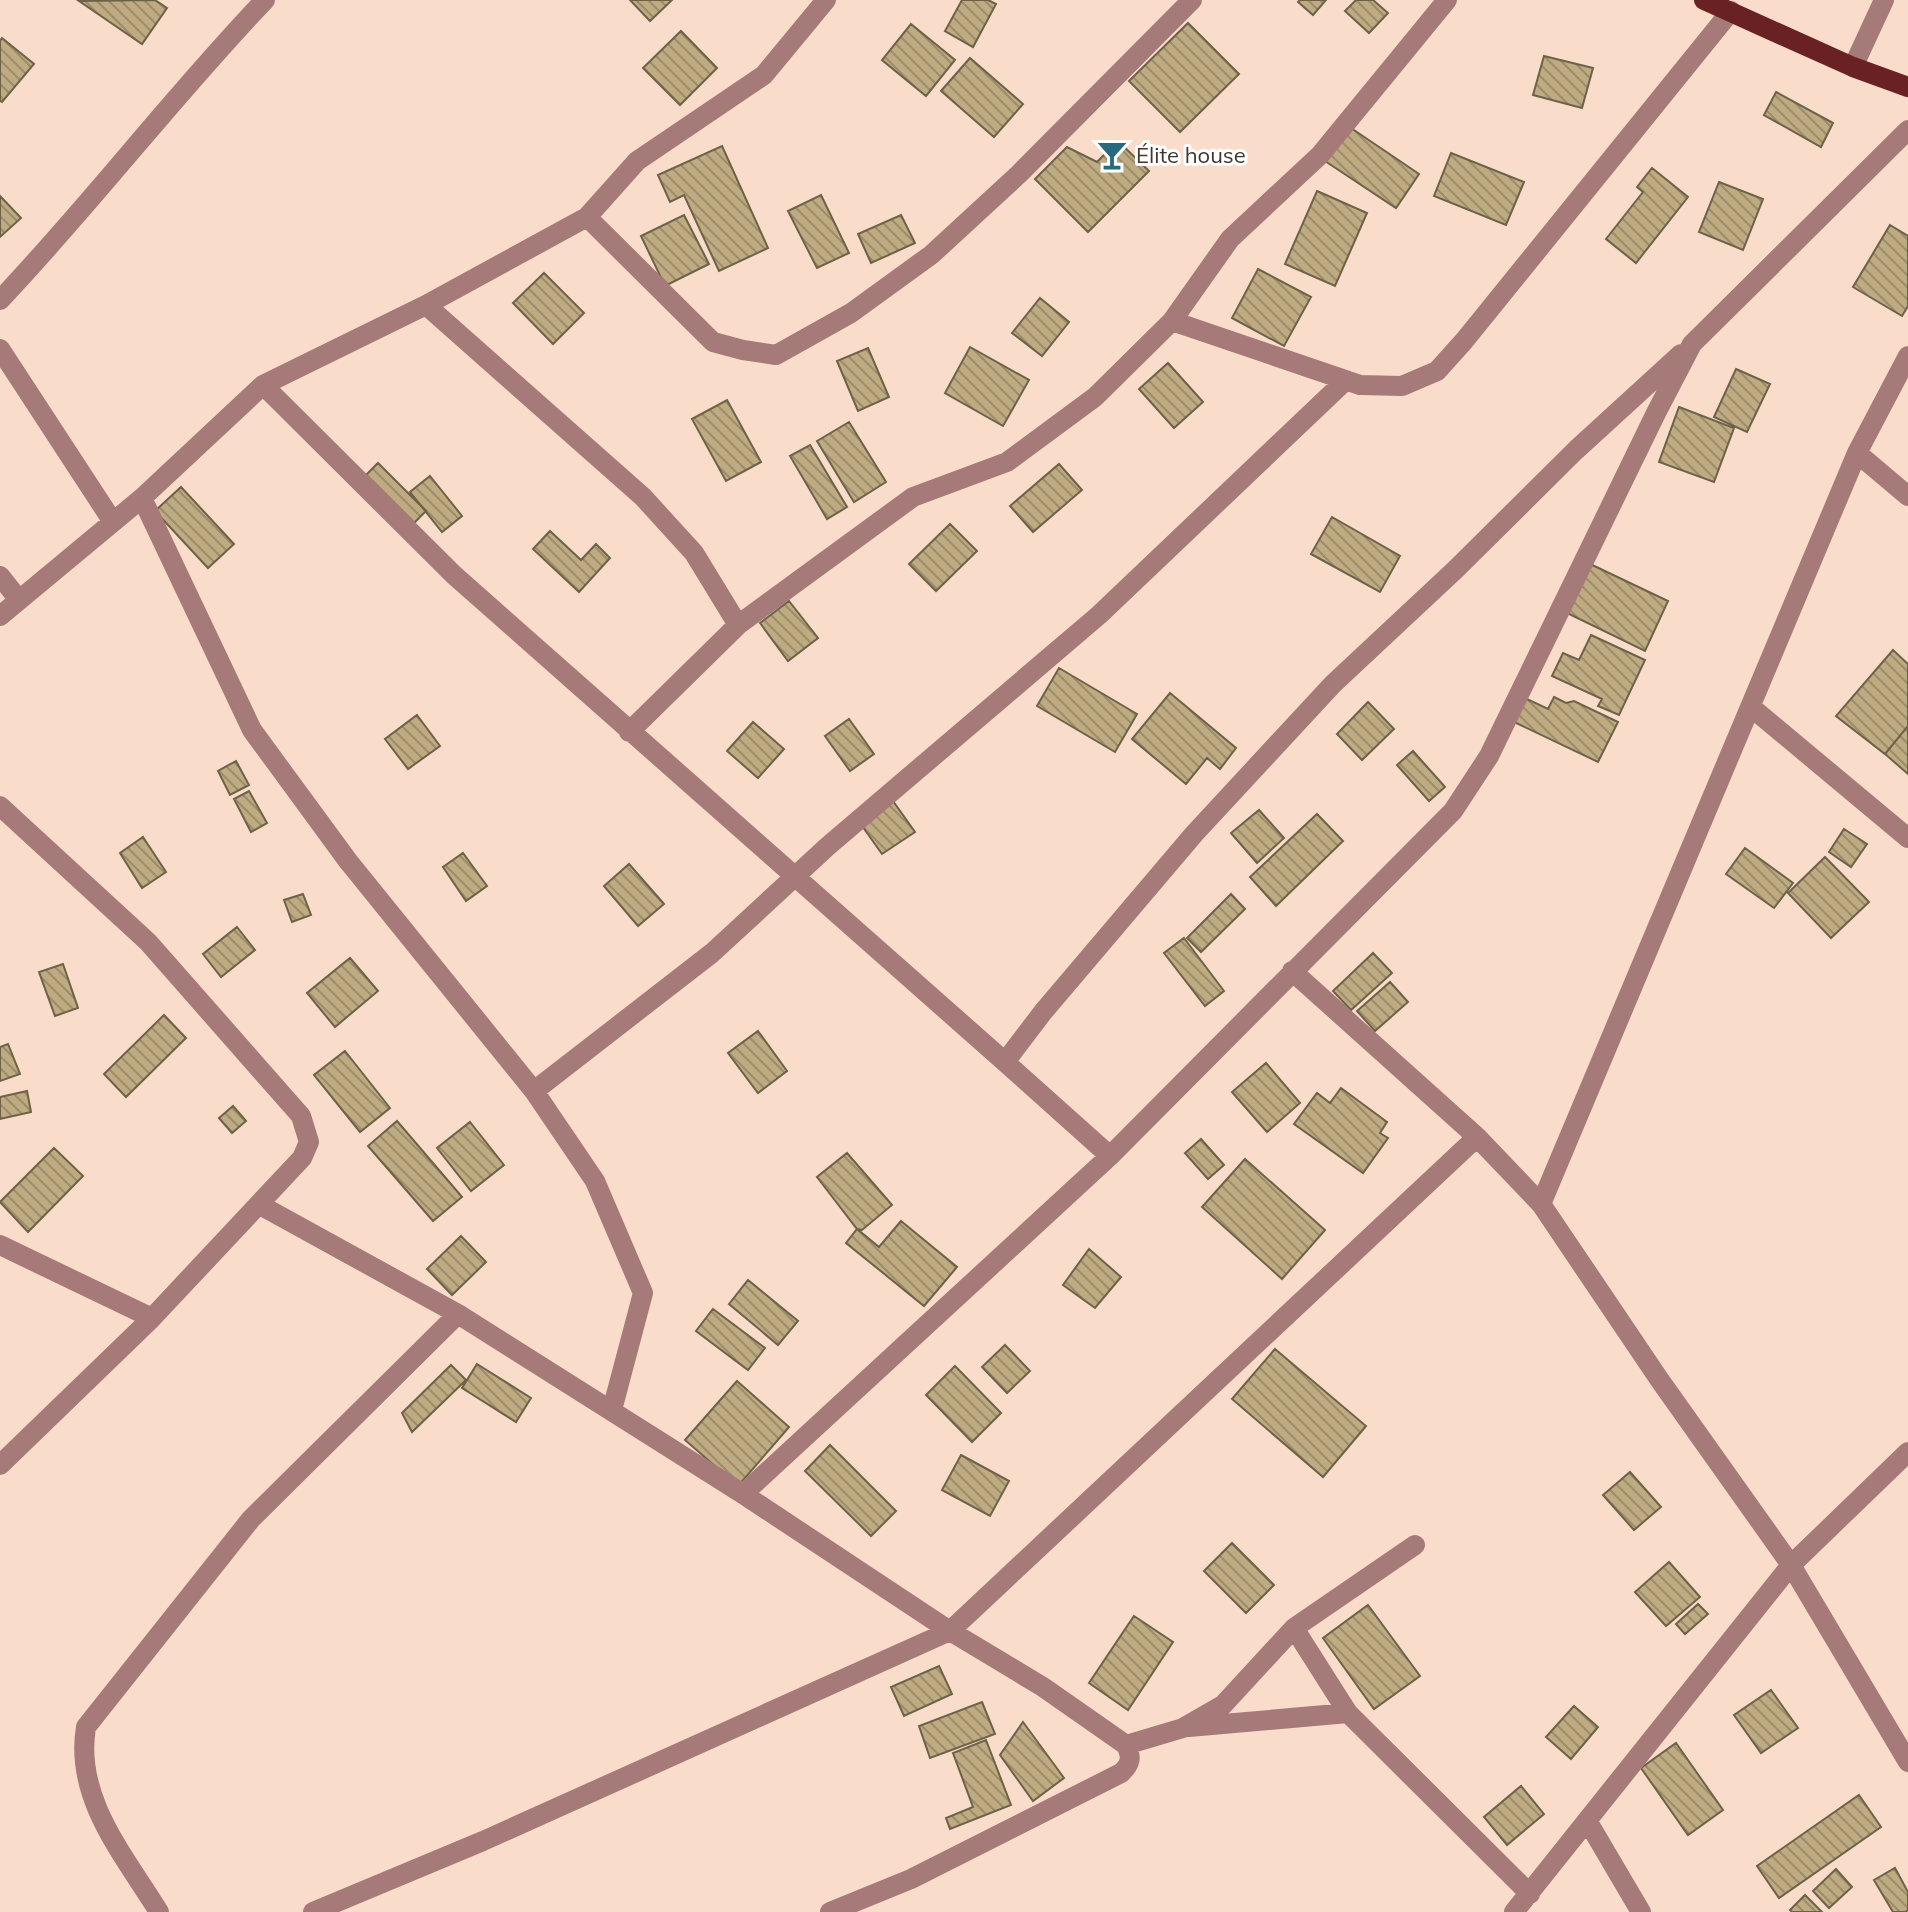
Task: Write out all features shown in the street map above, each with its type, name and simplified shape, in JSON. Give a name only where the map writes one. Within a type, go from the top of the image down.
[{"type":"main road","points":[[1704,0],[1853,67],[1908,87]]},
{"type":"street","points":[[0,300],[52,245],[229,37],[265,0]]},
{"type":"street","points":[[0,616],[142,498],[263,385],[426,305],[587,217],[637,161],[764,75],[826,0]]},
{"type":"street","points":[[587,217],[713,342],[776,355],[851,313],[931,255],[1019,174],[1192,0]]},
{"type":"street","points":[[629,732],[738,625],[913,497],[1007,462],[1095,397],[1172,321],[1230,239],[1320,155],[1447,0]]},
{"type":"street","points":[[1853,67],[1884,0]]},
{"type":"street","points":[[1172,321],[1360,385],[1402,386],[1437,371],[1731,11]]},
{"type":"street","points":[[1005,1062],[1052,1001],[1194,834],[1333,684],[1455,570],[1576,450],[1692,344],[1908,130]]},
{"type":"street","points":[[426,305],[643,497],[694,553],[738,625]]},
{"type":"street","points":[[743,1494],[1110,1156],[1453,811],[1489,756],[1692,344]]},
{"type":"street","points":[[0,349],[113,522]]},
{"type":"street","points":[[1541,1204],[1857,453],[1908,356]]},
{"type":"street","points":[[534,1091],[712,953],[828,846],[1099,615],[1346,380]]},
{"type":"street","points":[[263,385],[454,575],[1110,1156]]},
{"type":"street","points":[[1857,453],[1908,496]]},
{"type":"street","points":[[142,498],[252,730],[348,861],[534,1091],[595,1181],[643,1293],[612,1410]]},
{"type":"street","points":[[0,576],[19,600]]},
{"type":"street","points":[[1751,707],[1908,838]]},
{"type":"street","points":[[0,806],[148,942],[301,1116],[309,1142],[302,1158],[152,1318],[0,1465]]},
{"type":"street","points":[[1292,971],[1477,1137],[1541,1204],[1659,1379],[1791,1565],[1908,1762]]},
{"type":"street","points":[[313,1912],[483,1841],[950,1631],[1477,1137]]},
{"type":"street","points":[[260,1205],[458,1314],[612,1410],[950,1631],[1043,1687],[1126,1745],[1131,1756],[1128,1766],[1121,1773],[911,1879],[830,1912]]},
{"type":"street","points":[[0,1245],[152,1318]]},
{"type":"street","points":[[159,1912],[98,1814],[85,1777],[82,1749],[86,1727],[251,1519],[458,1314]]},
{"type":"street","points":[[1514,1912],[1791,1565],[1908,1452]]},
{"type":"street","points":[[1183,1728],[1223,1705],[1294,1628],[1415,1545]]},
{"type":"street","points":[[1294,1628],[1348,1713],[1530,1894]]},
{"type":"street","points":[[1126,1745],[1183,1728],[1348,1713]]},
{"type":"street","points":[[1588,1822],[1641,1912]]},
{"type":"building","points":[[155,0],[167,8],[142,44],[79,1]]},
{"type":"building","points":[[630,0],[672,0],[650,21]]},
{"type":"building","points":[[962,0],[988,0],[996,4],[973,47],[945,31]]},
{"type":"building","points":[[1326,0],[1313,15],[1298,2]]},
{"type":"building","points":[[1356,0],[1373,0],[1388,13],[1369,33],[1345,11]]},
{"type":"building","points":[[1188,23],[1239,74],[1180,132],[1129,81]]},
{"type":"building","points":[[911,24],[955,60],[926,96],[882,60]]},
{"type":"building","points":[[681,31],[717,68],[680,105],[643,68]]},
{"type":"building","points":[[2,38],[34,64],[2,102],[0,41]]},
{"type":"building","points":[[1544,56],[1593,68],[1582,108],[1533,95]]},
{"type":"building","points":[[970,58],[1023,104],[994,137],[941,91]]},
{"type":"building","points":[[1776,92],[1833,123],[1821,147],[1764,115]]},
{"type":"building","points":[[1348,126],[1419,174],[1396,208],[1325,161]]},
{"type":"building","points":[[1118,141],[1149,171],[1088,232],[1035,179],[1067,147],[1097,162]]},
{"type":"building","points":[[722,146],[768,248],[719,271],[684,195],[670,202],[658,175]]},
{"type":"building","points":[[1451,153],[1524,182],[1506,225],[1434,196]]},
{"type":"building","points":[[1652,168],[1688,197],[1636,263],[1606,239],[1643,192],[1637,187]]},
{"type":"building","points":[[1719,182],[1763,199],[1743,250],[1699,232]]},
{"type":"building","points":[[1317,191],[1367,213],[1335,286],[1285,264]]},
{"type":"building","points":[[821,195],[849,253],[817,268],[788,211]]},
{"type":"building","points":[[0,196],[21,218],[0,237]]},
{"type":"building","points":[[684,215],[709,264],[665,286],[641,236]]},
{"type":"building","points":[[901,215],[915,243],[871,263],[858,234]]},
{"type":"building","points":[[1890,225],[1908,236],[1908,306],[1902,316],[1853,287]]},
{"type":"building","points":[[1258,269],[1311,297],[1284,346],[1232,318]]},
{"type":"building","points":[[544,273],[584,313],[553,344],[513,303]]},
{"type":"building","points":[[1040,298],[1069,322],[1042,356],[1012,333]]},
{"type":"building","points":[[970,347],[1029,380],[1003,426],[945,393]]},
{"type":"building","points":[[868,348],[889,397],[858,411],[837,361]]},
{"type":"building","points":[[1168,363],[1203,402],[1174,428],[1139,389]]},
{"type":"building","points":[[1736,369],[1770,384],[1747,432],[1714,417]]},
{"type":"building","points":[[727,400],[761,462],[726,481],[692,419]]},
{"type":"building","points":[[1679,407],[1734,428],[1714,482],[1659,462]]},
{"type":"building","points":[[849,422],[886,482],[854,502],[817,441]]},
{"type":"building","points":[[810,445],[847,507],[827,519],[790,456]]},
{"type":"building","points":[[378,463],[426,511],[412,525],[364,477]]},
{"type":"building","points":[[1059,464],[1082,490],[1033,532],[1010,506]]},
{"type":"building","points":[[430,476],[462,516],[442,532],[410,492]]},
{"type":"building","points":[[181,487],[234,544],[208,568],[155,511]]},
{"type":"building","points":[[1332,517],[1400,556],[1380,592],[1311,554]]},
{"type":"building","points":[[950,524],[977,551],[936,591],[909,564]]},
{"type":"building","points":[[550,531],[581,560],[596,544],[610,558],[579,592],[533,549]]},
{"type":"building","points":[[1588,563],[1668,601],[1645,651],[1565,612]]},
{"type":"building","points":[[789,601],[818,638],[788,661],[760,623]]},
{"type":"building","points":[[1591,635],[1645,660],[1619,715],[1598,706],[1602,699],[1552,676],[1563,653],[1579,660]]},
{"type":"building","points":[[1893,650],[1908,664],[1908,726],[1885,754],[1836,716]]},
{"type":"building","points":[[1059,668],[1137,714],[1115,752],[1037,706]]},
{"type":"building","points":[[1170,693],[1236,748],[1220,769],[1207,758],[1186,784],[1132,739]]},
{"type":"building","points":[[1554,697],[1566,703],[1574,701],[1618,722],[1598,762],[1514,722],[1525,698],[1548,709]]},
{"type":"building","points":[[1368,702],[1394,729],[1362,760],[1337,734]]},
{"type":"building","points":[[417,715],[440,746],[408,769],[385,739]]},
{"type":"building","points":[[849,719],[874,754],[850,771],[825,736]]},
{"type":"building","points":[[753,722],[784,749],[758,778],[727,751]]},
{"type":"building","points":[[1908,726],[1908,774],[1885,754]]},
{"type":"building","points":[[1413,751],[1445,787],[1429,801],[1397,765]]},
{"type":"building","points":[[236,761],[249,785],[230,795],[218,771]]},
{"type":"building","points":[[249,791],[267,823],[251,832],[234,799]]},
{"type":"building","points":[[893,801],[915,832],[882,854],[860,823]]},
{"type":"building","points":[[1259,810],[1284,838],[1257,863],[1231,833]]},
{"type":"building","points":[[1317,814],[1343,841],[1276,906],[1250,877]]},
{"type":"building","points":[[1844,829],[1867,844],[1851,867],[1829,852]]},
{"type":"building","points":[[143,837],[166,872],[142,888],[120,853]]},
{"type":"building","points":[[1745,848],[1793,883],[1774,908],[1726,874]]},
{"type":"building","points":[[463,853],[487,886],[466,901],[443,867]]},
{"type":"building","points":[[1825,857],[1869,902],[1831,938],[1788,893]]},
{"type":"building","points":[[629,864],[664,904],[638,926],[604,886]]},
{"type":"building","points":[[303,894],[311,915],[292,922],[284,900]]},
{"type":"building","points":[[1231,894],[1245,909],[1201,952],[1187,938]]},
{"type":"building","points":[[237,927],[255,950],[221,977],[203,954]]},
{"type":"building","points":[[1184,938],[1224,991],[1205,1006],[1164,953]]},
{"type":"building","points":[[1373,953],[1392,973],[1351,1010],[1333,991]]},
{"type":"building","points":[[350,958],[378,991],[335,1027],[307,993]]},
{"type":"building","points":[[63,964],[78,1008],[55,1016],[39,972]]},
{"type":"building","points":[[1390,982],[1408,1002],[1375,1031],[1357,1011]]},
{"type":"building","points":[[164,1015],[186,1038],[126,1097],[104,1074]]},
{"type":"building","points":[[758,1031],[787,1071],[758,1093],[728,1053]]},
{"type":"building","points":[[8,1044],[20,1074],[0,1081],[0,1047]]},
{"type":"building","points":[[345,1051],[390,1108],[360,1132],[314,1075]]},
{"type":"building","points":[[1266,1063],[1300,1103],[1267,1132],[1232,1092]]},
{"type":"building","points":[[1341,1088],[1387,1122],[1380,1133],[1388,1138],[1363,1173],[1294,1124],[1317,1093],[1330,1103]]},
{"type":"building","points":[[27,1091],[31,1112],[0,1119],[0,1097]]},
{"type":"building","points":[[233,1106],[246,1121],[232,1133],[219,1118]]},
{"type":"building","points":[[397,1121],[462,1197],[433,1221],[368,1146]]},
{"type":"building","points":[[470,1122],[504,1165],[471,1191],[437,1148]]},
{"type":"building","points":[[1201,1139],[1224,1165],[1208,1179],[1185,1153]]},
{"type":"building","points":[[54,1148],[83,1176],[28,1232],[0,1202]]},
{"type":"building","points":[[847,1153],[892,1205],[862,1230],[857,1229],[817,1177]]},
{"type":"building","points":[[1245,1159],[1325,1230],[1282,1279],[1202,1207]]},
{"type":"building","points":[[901,1221],[957,1267],[924,1306],[846,1243],[857,1229],[879,1247]]},
{"type":"building","points":[[461,1236],[486,1262],[452,1295],[427,1269]]},
{"type":"building","points":[[1089,1249],[1121,1277],[1095,1308],[1063,1285]]},
{"type":"building","points":[[748,1280],[798,1321],[778,1345],[729,1304]]},
{"type":"building","points":[[713,1309],[765,1348],[748,1370],[696,1331]]},
{"type":"building","points":[[1005,1345],[1030,1371],[1007,1393],[982,1367]]},
{"type":"building","points":[[1275,1349],[1366,1426],[1323,1477],[1232,1399]]},
{"type":"building","points":[[477,1364],[531,1398],[516,1422],[462,1388]]},
{"type":"building","points":[[451,1365],[466,1380],[412,1432],[402,1413]]},
{"type":"building","points":[[955,1366],[1001,1413],[972,1442],[926,1395]]},
{"type":"building","points":[[737,1381],[789,1427],[738,1486],[685,1440]]},
{"type":"building","points":[[830,1445],[896,1511],[871,1536],[805,1471]]},
{"type":"building","points":[[961,1455],[1009,1481],[990,1516],[942,1490]]},
{"type":"building","points":[[1630,1472],[1661,1507],[1634,1530],[1603,1495]]},
{"type":"building","points":[[1232,1543],[1274,1585],[1246,1613],[1204,1571]]},
{"type":"building","points":[[1669,1562],[1700,1597],[1666,1626],[1635,1592]]},
{"type":"building","points":[[1698,1604],[1708,1614],[1685,1634],[1676,1624]]},
{"type":"building","points":[[1368,1605],[1420,1676],[1374,1709],[1323,1638]]},
{"type":"building","points":[[1134,1616],[1173,1642],[1128,1710],[1089,1683]]},
{"type":"building","points":[[939,1666],[952,1694],[904,1716],[891,1687]]},
{"type":"building","points":[[1771,1690],[1798,1728],[1761,1753],[1734,1715]]},
{"type":"building","points":[[982,1702],[995,1734],[930,1758],[919,1726]]},
{"type":"building","points":[[1574,1706],[1598,1727],[1571,1759],[1546,1737]]},
{"type":"building","points":[[1023,1722],[1064,1778],[1033,1801],[1000,1755]]},
{"type":"building","points":[[986,1740],[1011,1805],[950,1829],[946,1818],[973,1807],[953,1753]]},
{"type":"building","points":[[1676,1743],[1723,1810],[1688,1835],[1641,1768]]},
{"type":"building","points":[[1521,1786],[1544,1814],[1507,1845],[1484,1817]]},
{"type":"building","points":[[1859,1795],[1881,1827],[1779,1898],[1757,1866]]},
{"type":"building","points":[[1895,1868],[1908,1892],[1908,1910],[1905,1912],[1893,1912],[1874,1880]]},
{"type":"building","points":[[1836,1869],[1852,1887],[1829,1908],[1813,1891]]},
{"type":"building","points":[[1805,1895],[1822,1912],[1790,1910]]},
{"type":"place","name":"Élite house","points":[[1112,155]]}]
